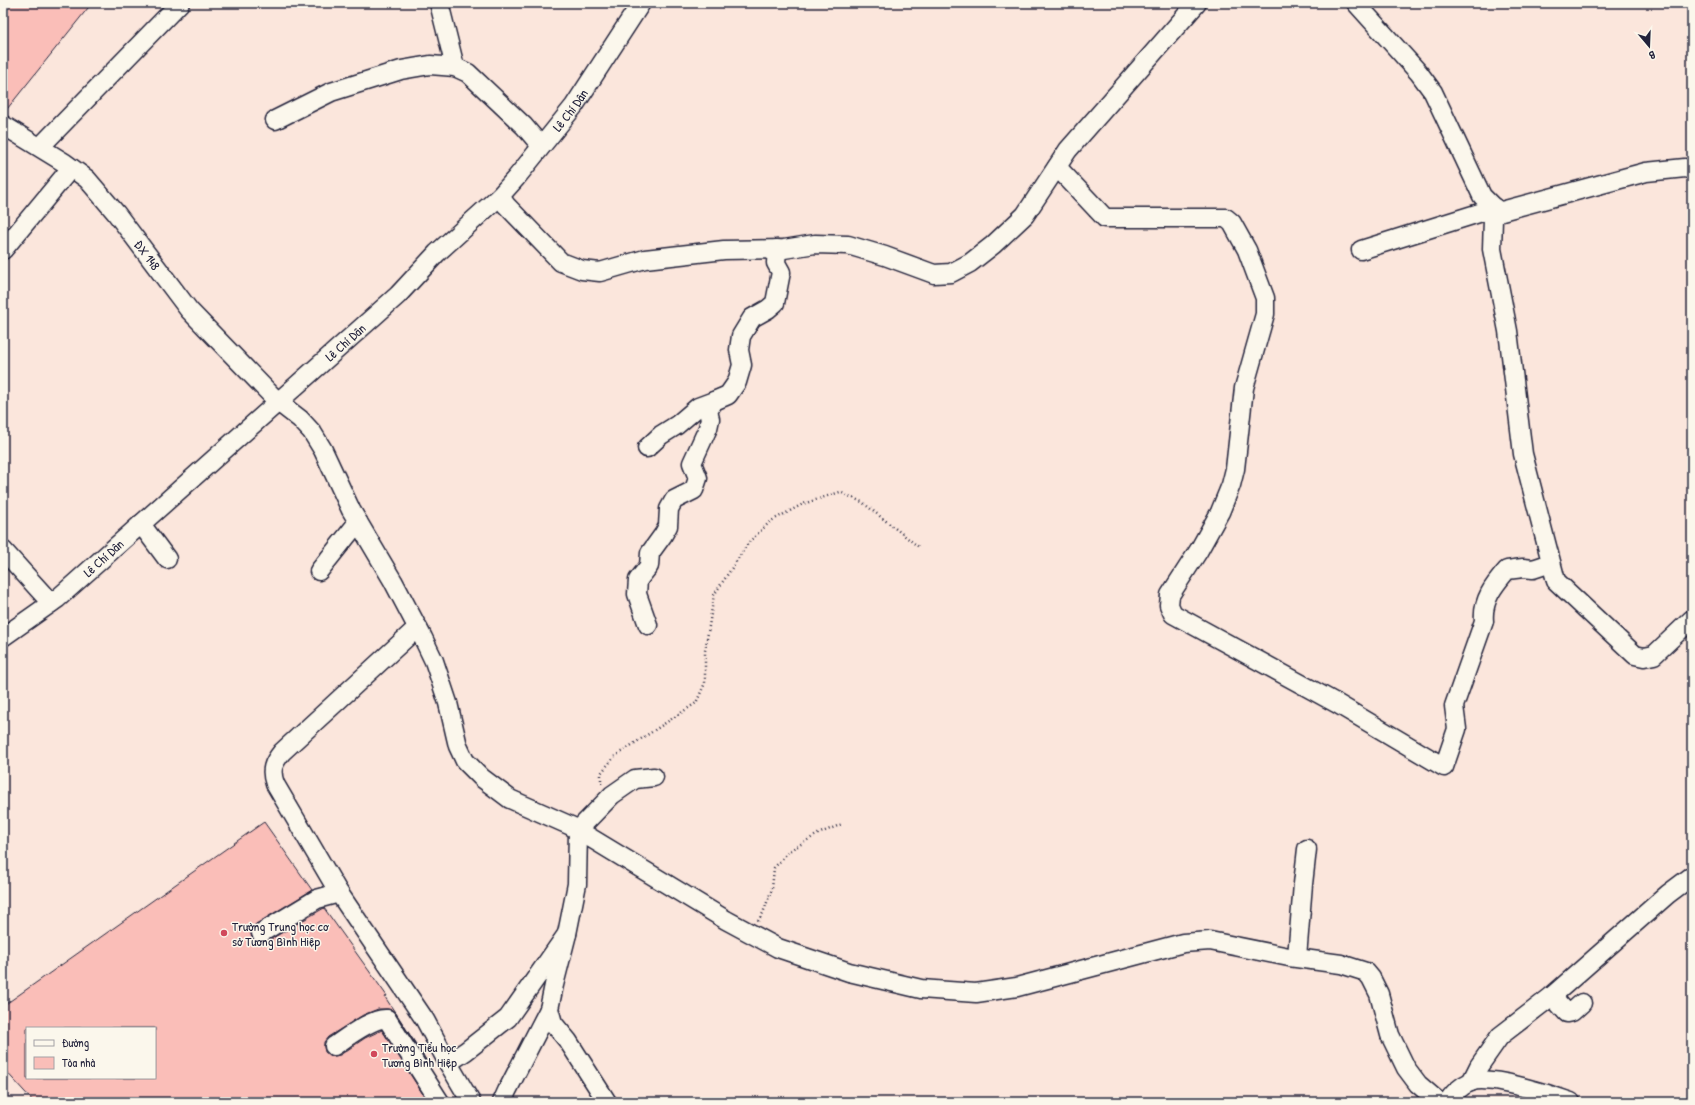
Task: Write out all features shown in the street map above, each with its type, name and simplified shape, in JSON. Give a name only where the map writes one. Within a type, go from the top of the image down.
[{"type":"street","points":[[40,147],[180,3]]},
{"type":"street","points":[[439,3],[455,67]]},
{"type":"street","name":"Lê Chí Dân","points":[[3,637],[51,603],[141,524],[398,295],[437,253],[500,196],[574,106],[641,3]]},
{"type":"street","points":[[500,196],[506,205],[561,262],[582,270],[600,272],[645,259],[724,250],[777,249],[815,244],[848,245],[886,256],[934,274],[951,272],[970,263],[993,245],[1025,215],[1068,150],[1197,3]]},
{"type":"street","points":[[1356,3],[1420,73],[1428,86],[1482,196],[1497,210]]},
{"type":"street","points":[[275,120],[331,92],[401,70],[430,65],[455,67],[468,73],[524,126],[541,146]]},
{"type":"street","name":"ĐX 148","points":[[3,125],[40,147],[87,179],[116,213],[189,310],[278,402],[300,419],[312,432],[323,450],[358,522],[418,627],[434,661],[448,703],[458,746],[465,761],[482,778],[510,799],[578,830],[726,920],[778,948],[849,972],[921,989],[976,993],[1017,987],[1183,943],[1210,941],[1341,964],[1366,972],[1371,978],[1379,994],[1390,1035],[1406,1068],[1418,1084],[1439,1102]]},
{"type":"street","points":[[1057,167],[1105,218],[1226,218],[1232,223],[1247,250],[1265,298],[1265,314],[1244,388],[1235,469],[1231,486],[1220,512],[1199,550],[1170,595],[1169,605],[1173,614],[1336,703],[1444,767],[1457,730],[1454,706],[1484,621],[1483,610],[1492,587],[1507,570],[1523,568],[1533,569],[1551,564]]},
{"type":"street","points":[[3,250],[71,168]]},
{"type":"street","points":[[1362,250],[1497,210],[1646,172],[1686,168],[1692,170]]},
{"type":"street","points":[[1497,210],[1493,219],[1492,249],[1508,331],[1523,454],[1556,581],[1635,655],[1644,657],[1654,655],[1692,619]]},
{"type":"street","points":[[647,448],[698,407],[728,395],[737,382],[742,365],[739,350],[740,336],[752,318],[768,309],[775,303],[781,272],[776,263],[777,249]]},
{"type":"street","points":[[648,625],[636,594],[638,580],[649,566],[650,553],[668,526],[669,509],[674,500],[694,490],[698,478],[692,463],[708,428],[710,419],[708,411],[714,400]]},
{"type":"street","points":[[319,572],[358,522]]},
{"type":"street","points":[[141,524],[167,559]]},
{"type":"street","points":[[3,550],[51,603]]},
{"type":"street","points":[[418,627],[282,752],[274,761],[272,775],[275,784],[339,893],[425,1020],[471,1102]]},
{"type":"street","points":[[502,1102],[550,1009],[577,884],[578,830],[612,795],[635,779],[654,777]]},
{"type":"street","points":[[1297,957],[1302,884],[1307,849]]},
{"type":"street","points":[[1471,1082],[1479,1066],[1500,1036],[1552,996],[1668,894],[1692,876]]},
{"type":"street","points":[[261,933],[316,899],[339,893]]},
{"type":"street","points":[[448,1062],[466,1051],[508,1018],[567,934]]},
{"type":"street","points":[[1552,996],[1568,1013],[1572,1012],[1582,1002]]},
{"type":"street","points":[[550,1009],[553,1022],[568,1041],[607,1102]]},
{"type":"street","points":[[334,1046],[370,1023],[381,1018],[387,1019],[440,1102]]},
{"type":"street","points":[[1448,1102],[1452,1095],[1471,1082],[1487,1080],[1546,1093],[1571,1102]]},
{"type":"path","points":[[600,807],[601,773],[615,756],[696,703],[706,683],[705,650],[714,595],[749,542],[771,521],[803,504],[840,492],[862,502],[920,548]]},
{"type":"path","points":[[750,932],[763,913],[772,889],[774,868],[790,851],[818,834],[842,824]]},
{"type":"building","points":[[3,3],[92,3],[3,114]]},
{"type":"building","name":"Trường Trung học cơ sở Tương Bình Hiệp","points":[[264,822],[312,890],[256,924],[252,928],[252,938],[256,942],[266,942],[324,908],[387,996],[385,997],[395,1012],[387,1009],[378,1009],[363,1015],[328,1037],[324,1042],[325,1052],[330,1056],[340,1055],[365,1038],[382,1030],[428,1102],[34,1102],[3,1068],[3,1006]]},
{"type":"place","name":"Trường Trung học cơ sở Tương Bình Hiệp","points":[[224,933]]},
{"type":"place","name":"Trường Tiểu học Tương Bình Hiệp","points":[[374,1054]]}]
